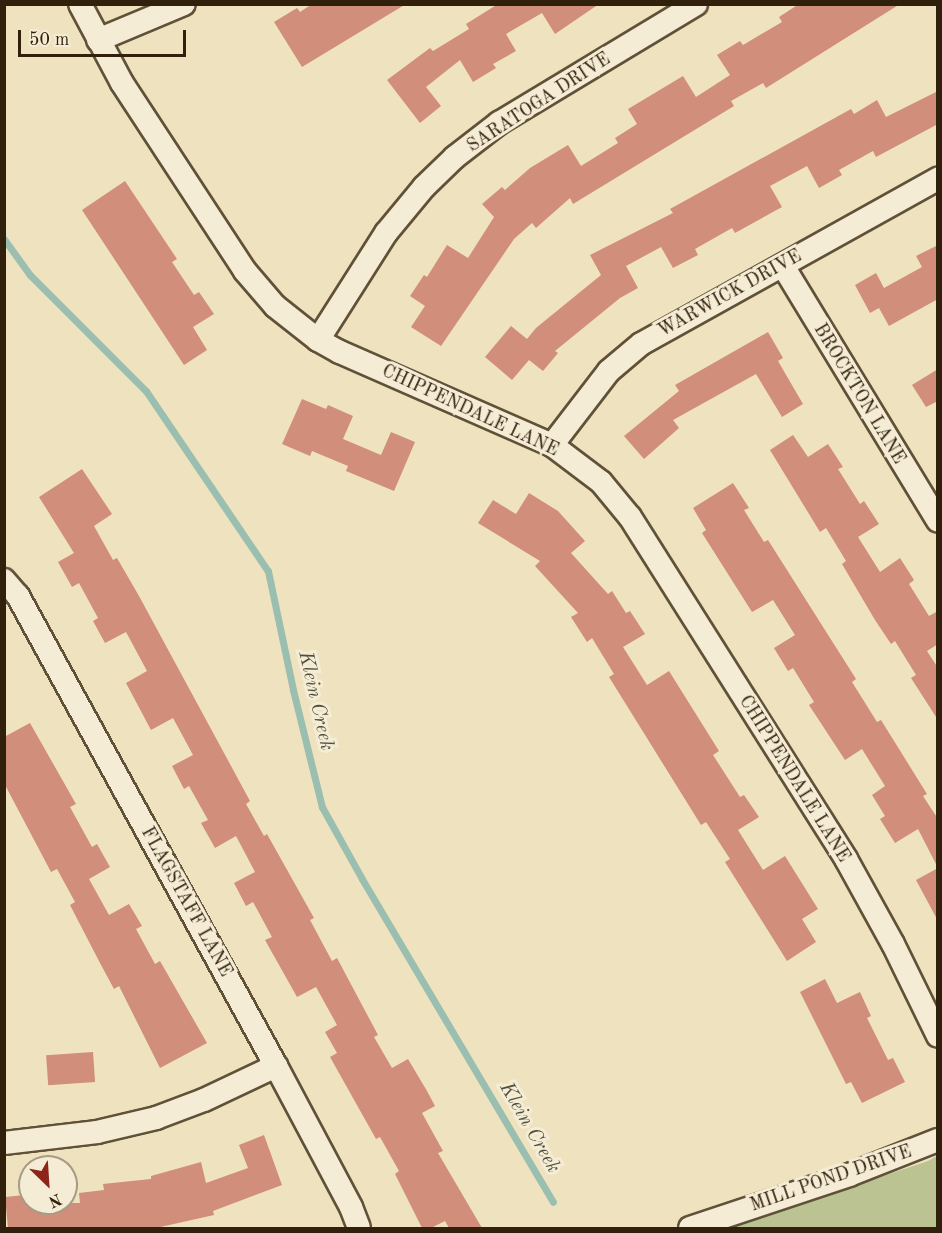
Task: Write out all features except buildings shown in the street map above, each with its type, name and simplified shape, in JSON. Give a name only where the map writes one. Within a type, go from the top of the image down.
[{"type":"street","name":"CHIPPENDALE LANE","points":[[80,4],[122,83],[245,272],[274,306],[318,340],[552,445],[601,482],[630,517],[846,859],[893,944],[938,1036]]},
{"type":"street","points":[[98,40],[184,4]]},
{"type":"street","name":"SARATOGA DRIVE","points":[[318,340],[386,233],[424,187],[455,157],[499,123],[696,4]]},
{"type":"street","name":"WARWICK DRIVE","points":[[552,445],[603,378],[641,344],[938,179]]},
{"type":"street","name":"BROCKTON LANE","points":[[783,266],[938,521]]},
{"type":"street","name":"FLAGSTAFF LANE","points":[[4,580],[18,596],[276,1066],[351,1207],[359,1228]]},
{"type":"street","points":[[4,1143],[98,1132],[156,1118],[204,1100],[276,1066]]},
{"type":"street","name":"MILL POND DRIVE","points":[[690,1228],[849,1174],[938,1140]]},
{"type":"green space","points":[[937,1156],[937,1228],[728,1228],[928,1161]]},
{"type":"waterway","name":"Klein Creek","points":[[4,239],[30,275],[146,391],[268,571],[293,690],[322,807],[362,879],[553,1202]]}]
